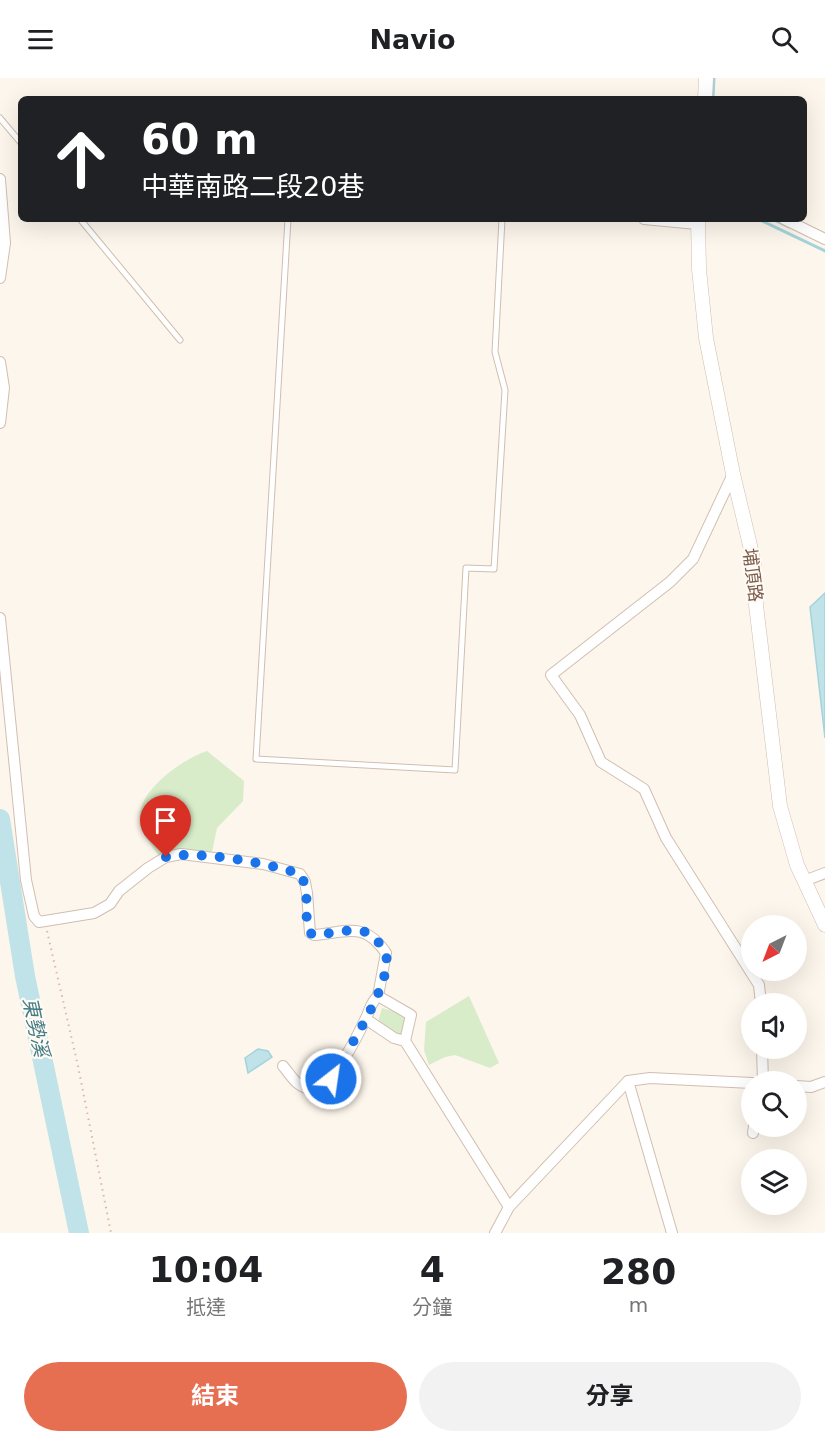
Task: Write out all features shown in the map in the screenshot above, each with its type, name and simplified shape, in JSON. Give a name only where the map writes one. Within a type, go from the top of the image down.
[{"type":"street","points":[[705,96],[706,78]]},
{"type":"street","points":[[0,179],[5,233],[0,278]]},
{"type":"street","name":"埔頂路","points":[[698,222],[706,338],[733,474],[754,562],[756,605],[780,806],[797,865],[825,925]]},
{"type":"street","points":[[790,222],[825,238]]},
{"type":"street","points":[[0,362],[4,388],[0,423]]},
{"type":"street","points":[[733,474],[693,559],[670,582],[551,675],[580,715],[601,762],[644,789],[666,838],[759,986],[760,993]]},
{"type":"street","points":[[0,618],[26,880],[34,916],[39,922],[99,910],[110,904],[129,882],[166,857],[181,854],[263,864],[300,874],[305,882],[307,893],[310,933],[314,935],[362,931],[374,936],[386,953],[378,996],[331,1079],[323,1085],[311,1089],[304,1088],[283,1066]]},
{"type":"street","points":[[804,880],[825,873]]},
{"type":"street","points":[[378,996],[404,1008],[411,1015],[405,1041]]},
{"type":"street","points":[[366,1019],[394,1038],[405,1041],[509,1207]]},
{"type":"street","points":[[495,1233],[509,1207],[628,1081],[650,1078],[741,1082]]},
{"type":"street","points":[[628,1081],[672,1233]]},
{"type":"street","points":[[807,1087],[825,1082]]},
{"type":"lane","points":[[0,118],[18,139]]},
{"type":"lane","points":[[82,222],[180,340]]},
{"type":"lane","points":[[288,222],[256,759],[455,770],[466,568],[495,569],[505,390],[495,352],[502,222]]},
{"type":"path","points":[[46,921],[111,1233]]},
{"type":"green space","points":[[207,751],[244,781],[243,801],[217,828],[211,857],[163,861],[143,832],[140,810],[145,799],[163,778],[186,761]]},
{"type":"green space","points":[[469,996],[499,1063],[490,1068],[455,1055],[429,1065],[424,1050],[426,1022]]},
{"type":"green space","points":[[382,1008],[409,1016],[409,1044],[378,1022]]},
{"type":"water","points":[[825,593],[825,738],[810,607]]},
{"type":"water","points":[[258,1049],[268,1051],[272,1057],[248,1073],[245,1058]]},
{"type":"waterway","points":[[713,96],[714,78]]},
{"type":"waterway","points":[[764,222],[825,251]]},
{"type":"waterway","points":[[778,222],[789,227]]},
{"type":"waterway","name":"東勢溪","points":[[0,819],[25,976],[79,1233]]},
{"type":"route","points":[[166,857],[181,854],[263,864],[300,874],[305,882],[307,893],[310,933],[314,935],[362,931],[374,936],[386,953],[378,996],[331,1079]]}]
